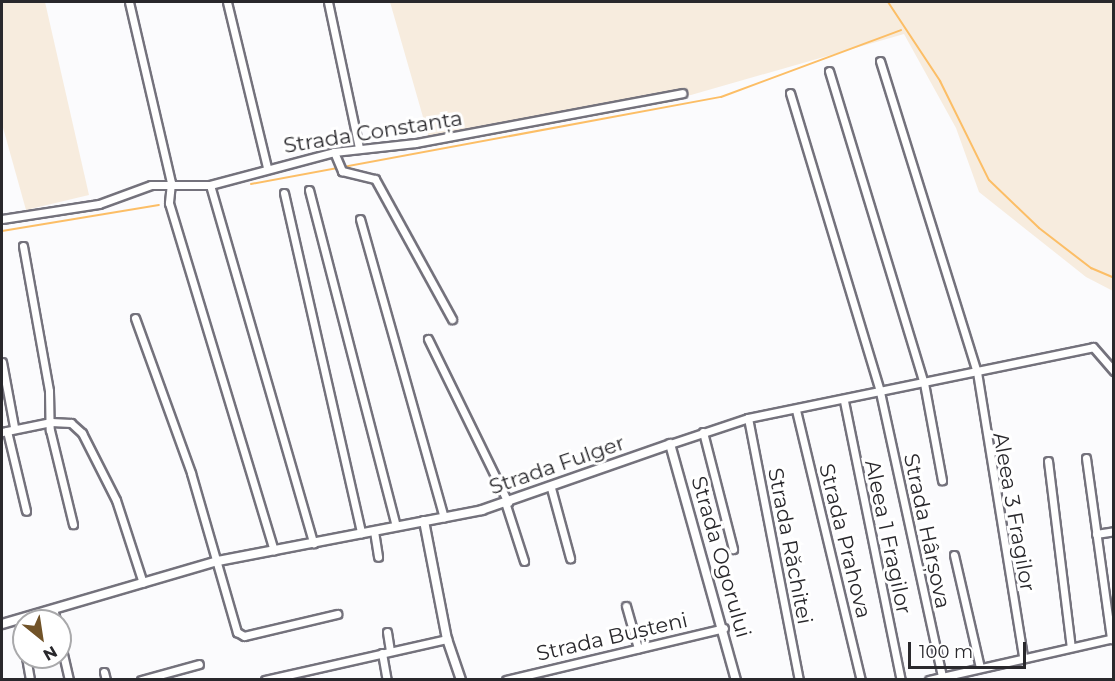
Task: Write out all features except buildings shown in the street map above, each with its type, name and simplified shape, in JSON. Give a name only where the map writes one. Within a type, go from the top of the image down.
[{"type":"street","points":[[129,2],[171,183],[169,203],[274,550]]},
{"type":"street","points":[[227,2],[267,167]]},
{"type":"street","points":[[328,2],[359,148]]},
{"type":"street","name":"Aleea 3 Fragilor","points":[[880,61],[977,372],[1023,657]]},
{"type":"street","points":[[829,71],[924,383],[942,480]]},
{"type":"street","name":"Strada Constanța","points":[[2,219],[99,204],[171,183],[210,185],[267,167],[334,152],[416,143],[682,93]]},
{"type":"street","name":"Strada Hârșova","points":[[790,93],[880,392],[943,678]]},
{"type":"street","points":[[334,152],[342,171],[375,178],[452,319]]},
{"type":"street","points":[[210,185],[313,543]]},
{"type":"street","points":[[309,190],[396,526]]},
{"type":"street","points":[[284,193],[361,533]]},
{"type":"street","points":[[360,219],[444,517]]},
{"type":"street","points":[[23,246],[51,422],[73,524]]},
{"type":"street","points":[[135,318],[218,561],[240,634],[338,614]]},
{"type":"street","points":[[428,339],[506,502],[524,561]]},
{"type":"street","name":"Strada Fulger","points":[[72,610],[143,583],[218,561],[444,517],[506,502],[748,418],[844,401],[1093,347],[1113,371]]},
{"type":"street","points":[[2,362],[8,430],[26,511]]},
{"type":"street","name":"Aleea 1 Fragilor","points":[[844,401],[901,680]]},
{"type":"street","name":"Strada Prahova","points":[[796,410],[861,680]]},
{"type":"street","name":"Strada Răchitei","points":[[748,418],[799,680]]},
{"type":"street","points":[[8,430],[51,422],[77,428],[116,500],[143,583]]},
{"type":"street","points":[[703,432],[733,549]]},
{"type":"street","name":"Strada Ogorului","points":[[670,444],[724,628],[736,680]]},
{"type":"street","points":[[929,680],[1112,638],[1086,458]]},
{"type":"street","points":[[1048,461],[1071,647]]},
{"type":"street","points":[[550,488],[570,558]]},
{"type":"street","points":[[424,521],[447,639],[461,680]]},
{"type":"street","points":[[374,531],[378,557]]},
{"type":"street","points":[[1096,534],[1113,531]]},
{"type":"street","points":[[954,555],[980,668]]},
{"type":"street","points":[[626,606],[638,648]]},
{"type":"street","name":"Strada Bușteni","points":[[507,680],[724,628]]},
{"type":"street","points":[[387,632],[387,680]]},
{"type":"street","points":[[265,680],[447,639]]},
{"type":"street","points":[[141,680],[200,664]]},
{"type":"shaded area","points":[[2,2],[45,2],[89,195],[26,210],[2,124]]},
{"type":"shaded area","points":[[390,2],[1113,2],[1113,291],[1086,277],[979,192],[956,128],[904,34],[691,95],[429,138]]},
{"type":"waterway","points":[[888,2],[940,81],[989,180],[1039,228],[1091,268],[1114,278]]},
{"type":"waterway","points":[[251,184],[721,97],[901,30]]},
{"type":"waterway","points":[[2,231],[159,205]]}]
